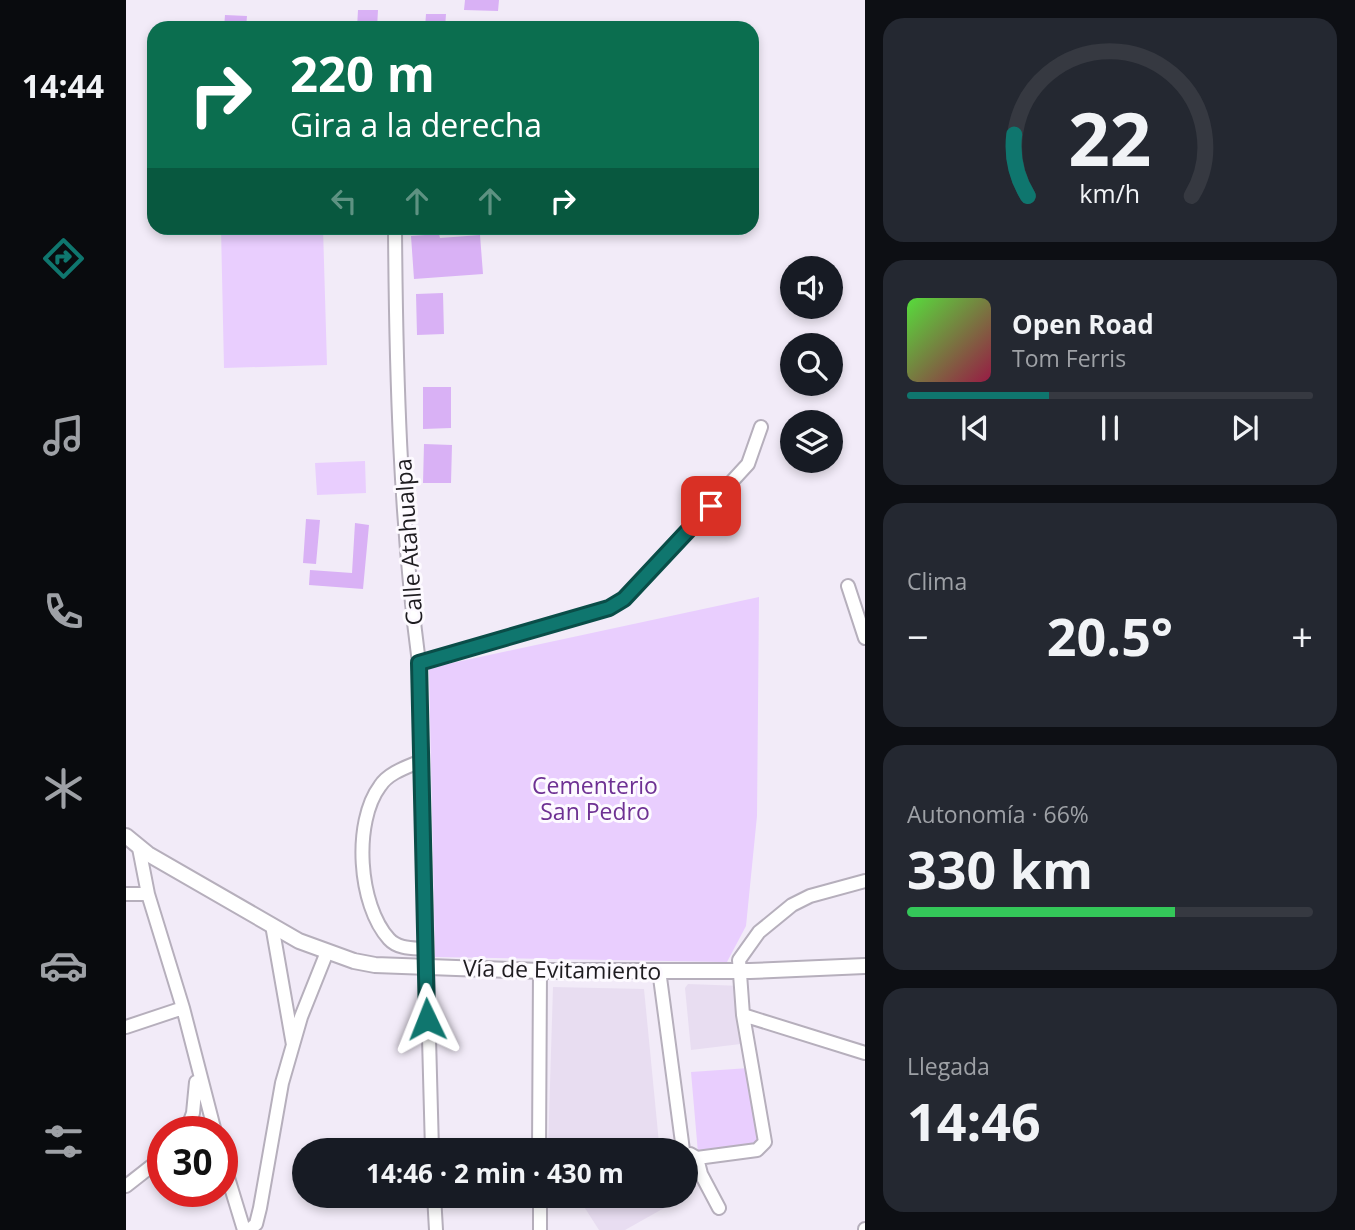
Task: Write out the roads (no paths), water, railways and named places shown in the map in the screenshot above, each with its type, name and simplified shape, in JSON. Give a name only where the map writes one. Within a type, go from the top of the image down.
[{"type":"main road","name":"Vía de Evitamiento","points":[[126,836],[139,848],[272,925],[327,953],[375,965],[540,971],[740,971],[865,966]]},
{"type":"street","name":"Calle Atahualpa","points":[[395,235],[400,437],[411,608],[419,663],[432,1138]]},
{"type":"street","points":[[419,663],[609,608],[624,599],[748,464],[761,427]]},
{"type":"street","points":[[848,586],[864,630]]},
{"type":"street","points":[[421,761],[381,783],[369,804],[363,840],[362,869],[371,901],[390,939],[400,946],[425,949]]},
{"type":"street","points":[[139,848],[148,894],[183,1007],[195,1064],[210,1116]]},
{"type":"street","points":[[698,1153],[757,1150],[765,1142],[743,1015],[739,960],[744,948],[774,917],[810,896],[865,881]]},
{"type":"street","points":[[126,894],[148,894]]},
{"type":"street","points":[[272,925],[293,1045]]},
{"type":"street","points":[[238,1204],[247,1230],[256,1224],[260,1208],[277,1104],[293,1045],[327,953]]},
{"type":"street","points":[[659,970],[687,1138]]},
{"type":"street","points":[[539,1138],[540,971]]},
{"type":"street","points":[[126,1027],[183,1007]]},
{"type":"street","points":[[743,1015],[865,1053]]},
{"type":"street","points":[[190,1116],[196,1095],[195,1064]]},
{"type":"street","points":[[698,1169],[719,1208]]},
{"type":"street","points":[[126,1186],[147,1170]]},
{"type":"street","points":[[435,1208],[436,1230]]},
{"type":"street","points":[[540,1208],[540,1230]]},
{"type":"park label","name":"Cementerio San Pedro","points":[[595,798]]}]
